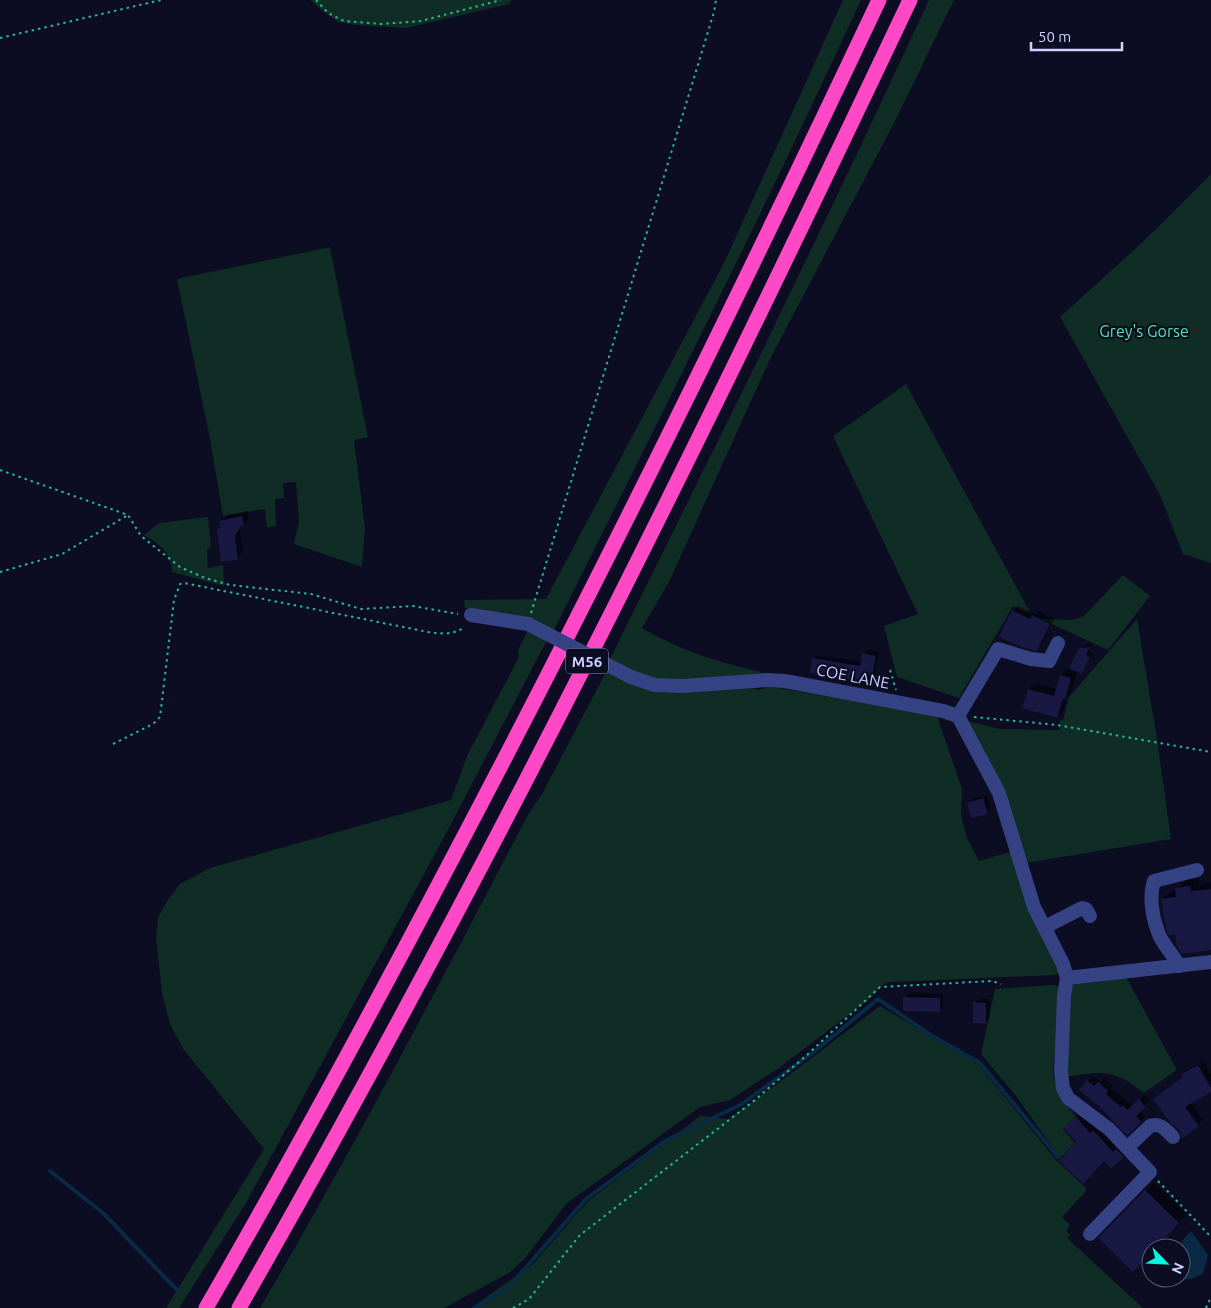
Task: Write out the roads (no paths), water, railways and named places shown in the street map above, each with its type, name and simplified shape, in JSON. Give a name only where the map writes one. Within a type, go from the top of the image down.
[{"type":"highway","name":"M56","points":[[206,1308],[291,1160],[565,642],[720,334],[879,0]]},
{"type":"highway","name":"M56","points":[[239,1308],[318,1170],[457,911],[582,672],[744,348],[910,0]]},
{"type":"highway","points":[[200,1308],[235,1258]]},
{"type":"street","name":"COE LANE","points":[[472,615],[528,624],[630,677],[655,685],[683,686],[767,680],[785,681],[943,711],[958,716]]},
{"type":"street","points":[[1058,643],[1049,661],[1031,659],[998,649],[958,716],[999,792],[1034,907],[1063,964],[1067,978],[1064,996],[1061,1072],[1063,1088],[1068,1098],[1109,1129],[1150,1172],[1090,1234]]},
{"type":"street","points":[[1179,966],[1174,955],[1158,933],[1150,895],[1154,880],[1197,870]]},
{"type":"street","points":[[1044,927],[1082,908],[1086,909],[1090,916]]},
{"type":"street","points":[[1067,978],[1211,962]]},
{"type":"street","points":[[1127,1148],[1150,1126],[1155,1124],[1159,1124],[1173,1137]]},
{"type":"water","points":[[1191,1231],[1208,1255],[1203,1274],[1191,1279],[1191,1238],[1185,1237]]},
{"type":"waterway","points":[[474,1308],[507,1289],[586,1199],[665,1141],[742,1104],[815,1051],[878,999],[929,1034],[980,1063],[1058,1157]]},
{"type":"waterway","points":[[50,1171],[103,1213],[177,1290]]},
{"type":"park label","name":"Grey's Gorse","points":[[1144,331]]}]
